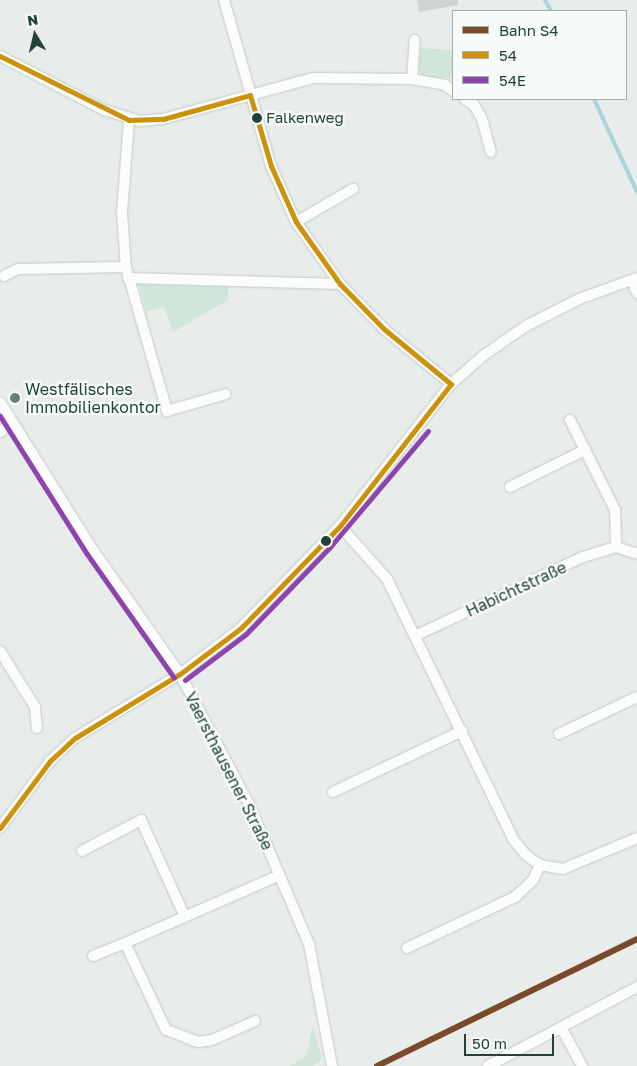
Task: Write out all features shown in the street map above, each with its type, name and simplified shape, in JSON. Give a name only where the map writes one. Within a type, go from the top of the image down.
[{"type":"street","points":[[224,0],[271,166],[296,222],[340,284],[384,329],[451,384]]},
{"type":"street","points":[[412,79],[415,40]]},
{"type":"street","points":[[0,56],[129,120],[163,119],[313,78],[412,79],[445,85],[452,90]]},
{"type":"street","points":[[466,100],[474,105],[482,119],[491,152]]},
{"type":"street","points":[[129,120],[122,213],[127,273],[166,411],[226,394]]},
{"type":"street","points":[[296,222],[353,189]]},
{"type":"street","points":[[4,276],[18,269],[340,284]]},
{"type":"street","points":[[0,828],[50,761],[75,738],[180,674],[241,628],[340,526],[451,384],[526,326],[578,299],[634,279],[637,293]]},
{"type":"street","name":"Vaersthausener Straße","points":[[0,402],[93,550],[180,674],[250,806],[280,875],[314,962],[332,1066]]},
{"type":"street","points":[[570,420],[614,510],[616,547],[637,554]]},
{"type":"street","points":[[0,432],[12,423]]},
{"type":"street","points":[[510,487],[585,450]]},
{"type":"street","points":[[340,526],[387,579],[417,635],[513,838],[540,865],[558,869],[576,866],[637,838]]},
{"type":"street","name":"Habichtstraße","points":[[417,635],[583,557],[616,547]]},
{"type":"street","points":[[0,651],[35,707],[37,728]]},
{"type":"street","points":[[559,734],[637,697]]},
{"type":"street","points":[[333,792],[462,732]]},
{"type":"street","points":[[82,851],[141,820],[184,915]]},
{"type":"street","points":[[407,948],[515,897],[533,880],[540,865]]},
{"type":"street","points":[[93,956],[280,875]]},
{"type":"street","points":[[125,943],[166,1030],[198,1042],[212,1040],[255,1020]]},
{"type":"street","points":[[488,1066],[637,988]]},
{"type":"street","points":[[562,1028],[582,1066]]},
{"type":"green space","points":[[420,48],[452,50],[452,78],[424,77],[419,71]]},
{"type":"green space","points":[[139,284],[228,287],[228,300],[173,332],[164,307],[146,311]]},
{"type":"green space","points":[[313,1025],[322,1060],[313,1066],[290,1066],[306,1056]]},
{"type":"building","points":[[417,0],[458,0],[458,5],[419,12]]},
{"type":"waterway","points":[[545,0],[550,10]]},
{"type":"waterway","points":[[594,100],[637,192]]},
{"type":"rail line","name":"S4","points":[[377,1066],[637,939]]},
{"type":"transit line","name":"54","points":[[0,56],[129,120],[163,119],[250,95]]},
{"type":"transit line","name":"54","points":[[250,95],[271,166],[296,222],[340,284],[384,329],[451,384]]},
{"type":"transit line","name":"54","points":[[0,828],[50,761],[75,738],[180,674],[241,628],[340,526],[451,384]]},
{"type":"transit line","name":"54E","points":[[0,416],[87,554],[174,678]]},
{"type":"transit line","name":"54E","points":[[185,680],[246,634],[330,547],[428,431]]},
{"type":"place","name":"Falkenweg","points":[[257,118]]},
{"type":"place","name":"Westfälisches Immobilienkontor","points":[[15,398]]}]
